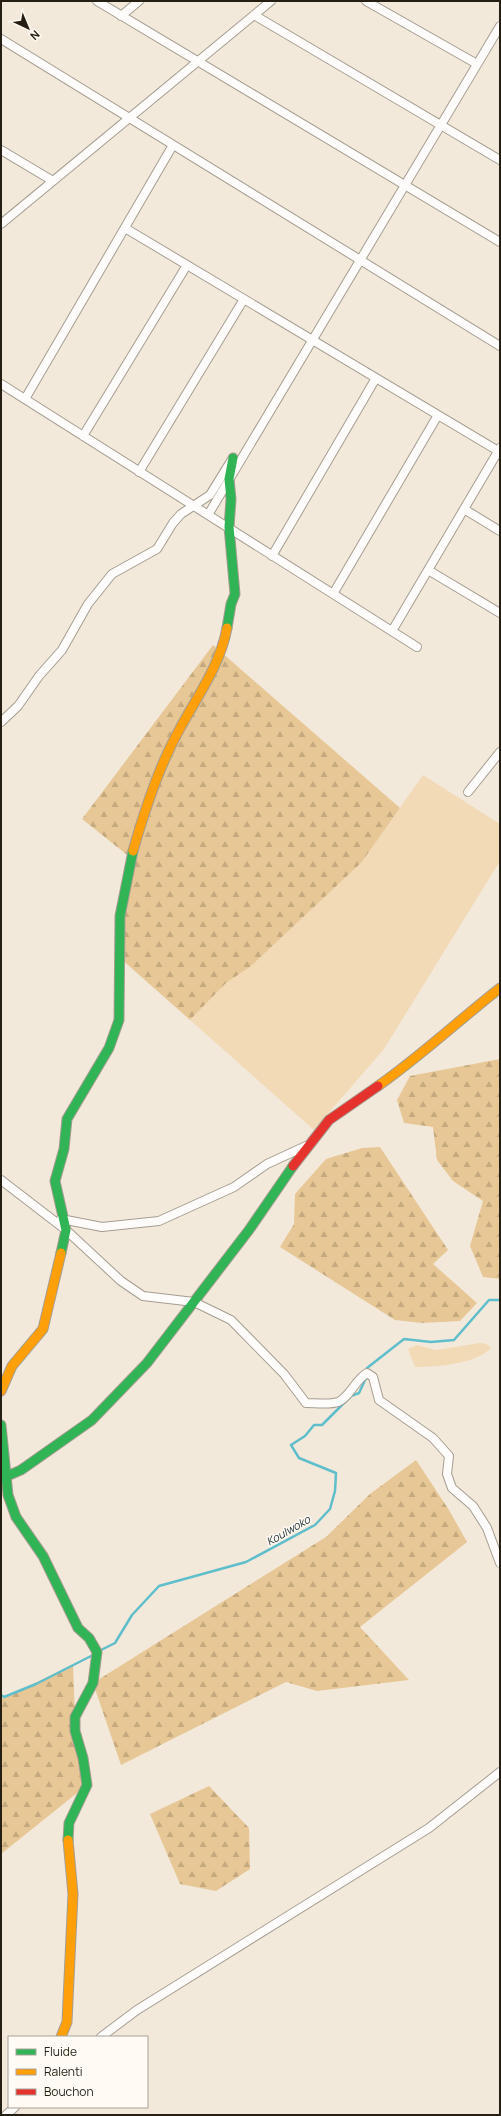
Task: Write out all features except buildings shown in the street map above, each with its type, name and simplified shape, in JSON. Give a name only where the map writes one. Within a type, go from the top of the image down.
[{"type":"street","points":[[96,1],[500,242]]},
{"type":"street","points":[[121,16],[139,1]]},
{"type":"street","points":[[1,224],[271,1]]},
{"type":"street","points":[[366,1],[477,64]]},
{"type":"street","points":[[254,15],[500,160]]},
{"type":"street","points":[[208,515],[500,26]]},
{"type":"street","points":[[1,39],[500,346]]},
{"type":"street","points":[[25,399],[173,145]]},
{"type":"street","points":[[1,150],[53,181]]},
{"type":"street","points":[[125,228],[499,450],[392,631]]},
{"type":"street","points":[[83,436],[187,265]]},
{"type":"street","points":[[139,472],[244,300]]},
{"type":"street","points":[[272,556],[376,378]]},
{"type":"street","points":[[1,384],[417,647]]},
{"type":"street","points":[[333,594],[438,415]]},
{"type":"street","points":[[1,722],[18,706],[39,676],[62,650],[88,604],[112,574],[157,549],[173,523],[192,505],[210,495],[233,458],[247,449]]},
{"type":"street","points":[[1,1391],[12,1366],[43,1329],[66,1230],[55,1181],[64,1149],[67,1119],[109,1048],[119,1020],[120,916],[131,858],[146,806],[170,747],[203,688],[224,644],[231,604],[235,594],[229,529],[231,499],[229,479],[233,458]]},
{"type":"street","points":[[464,510],[500,532]]},
{"type":"street","points":[[428,570],[500,613]]},
{"type":"street","points":[[468,792],[500,752]]},
{"type":"street","points":[[3,1476],[21,1470],[92,1420],[147,1363],[224,1260],[249,1230],[307,1146],[330,1120],[403,1069],[460,1019],[500,988]]},
{"type":"street","points":[[50,1218],[102,1226],[159,1221],[234,1187],[267,1164],[307,1146]]},
{"type":"street","points":[[1,1180],[66,1230],[122,1281],[143,1296],[194,1302],[231,1320],[284,1374],[306,1403],[337,1402],[343,1398],[360,1377],[366,1373],[373,1377],[380,1400],[433,1438],[449,1456],[447,1474],[452,1488],[473,1506],[487,1528],[500,1563]]},
{"type":"street","points":[[1,1425],[3,1476],[16,1516],[43,1556],[78,1628],[89,1638],[97,1652],[93,1683],[75,1717],[75,1731],[83,1758],[87,1785],[69,1823],[67,1846],[73,1894],[67,2022],[61,2036]]},
{"type":"street","points":[[102,2036],[137,2010],[429,1828],[500,1772]]},
{"type":"street","points":[[6,2115],[14,2108]]},
{"type":"shaded area","points":[[423,775],[500,824],[500,861],[384,1049],[314,1130],[190,1020],[226,983],[250,967],[361,863]]},
{"type":"shaded area","points":[[480,1343],[487,1344],[491,1348],[476,1358],[456,1364],[434,1366],[415,1367],[408,1349],[417,1345],[436,1350]]},
{"type":"green space","points":[[213,645],[400,808],[361,863],[250,967],[226,983],[190,1020],[119,957],[131,858],[82,819]]},
{"type":"green space","points":[[500,1059],[500,1279],[483,1277],[470,1246],[483,1201],[453,1181],[437,1160],[433,1127],[404,1123],[397,1100],[410,1076]]},
{"type":"green space","points":[[380,1147],[448,1250],[433,1264],[477,1303],[460,1321],[422,1323],[395,1320],[280,1247],[294,1224],[295,1194],[326,1159],[362,1148]]},
{"type":"green space","points":[[416,1460],[449,1510],[467,1542],[360,1627],[409,1680],[317,1691],[286,1682],[121,1765],[93,1683],[326,1537],[370,1494]]},
{"type":"green space","points":[[73,1665],[75,1717],[87,1785],[1,1854],[1,1699]]},
{"type":"green space","points":[[209,1786],[249,1828],[250,1869],[216,1891],[180,1884],[150,1814]]},
{"type":"waterway","name":"Koulwoko","points":[[367,1371],[367,1368],[404,1339],[431,1342],[454,1340],[489,1300],[500,1300]]},
{"type":"waterway","name":"Koulwoko","points":[[99,1651],[115,1643],[132,1615],[159,1586],[246,1562],[315,1525],[330,1509],[335,1491],[336,1473],[299,1458],[291,1445],[305,1436],[314,1425],[322,1425],[351,1396],[359,1393],[366,1378]]},
{"type":"waterway","name":"Koulwoko","points":[[1,1695],[4,1697],[36,1684],[93,1655]]},
{"type":"traffic: fast","points":[[227,628],[231,604],[235,594],[229,527],[231,499],[229,479],[233,458]]},
{"type":"traffic: fast","points":[[61,1253],[66,1230],[55,1181],[64,1149],[67,1119],[109,1048],[119,1020],[120,916],[133,851]]},
{"type":"traffic: fast","points":[[1,1476],[5,1477],[21,1470],[92,1420],[147,1363],[249,1230],[293,1166]]},
{"type":"traffic: fast","points":[[1,1425],[8,1495],[16,1517],[43,1556],[78,1628],[89,1638],[97,1652],[93,1683],[75,1717],[75,1731],[83,1758],[87,1785],[69,1823],[68,1840]]},
{"type":"traffic: slow","points":[[133,851],[145,812],[164,760],[177,733],[210,675],[223,644],[227,628]]},
{"type":"traffic: slow","points":[[378,1086],[409,1063],[500,988]]},
{"type":"traffic: slow","points":[[1,1391],[12,1366],[43,1329],[61,1253]]},
{"type":"traffic: slow","points":[[61,2036],[67,2022],[73,1894],[68,1840]]},
{"type":"traffic: jam","points":[[293,1166],[329,1120],[378,1086]]}]
